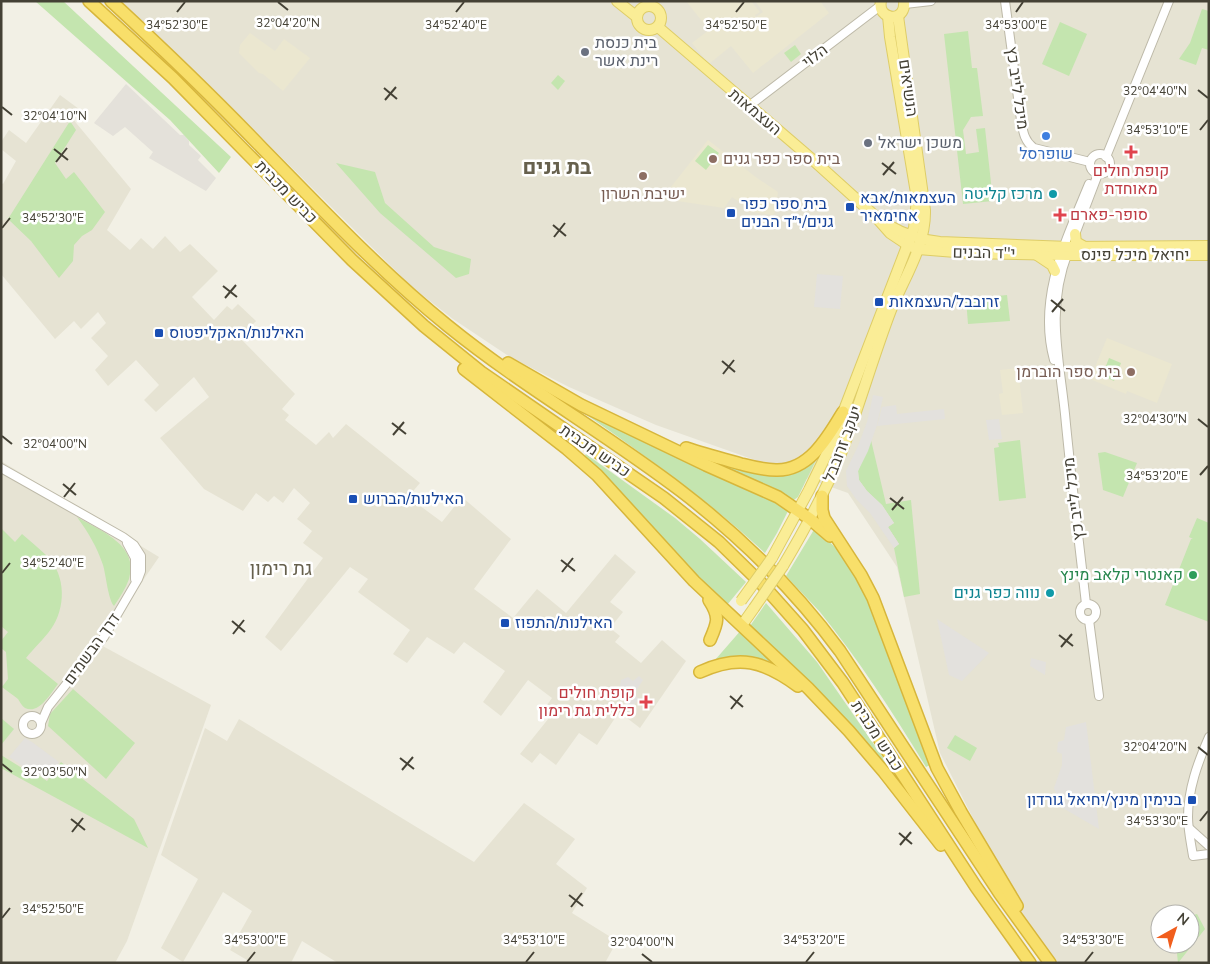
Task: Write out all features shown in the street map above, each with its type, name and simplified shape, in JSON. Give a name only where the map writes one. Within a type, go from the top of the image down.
[{"type":"highway","name":"כביש מכבית","points":[[89,1],[173,78],[352,260],[410,314],[480,372],[675,506],[732,554],[761,583],[804,630],[842,683],[993,912],[1030,963]]},
{"type":"highway","name":"כביש מכבית","points":[[111,1],[202,87],[362,249],[449,327],[497,363],[680,490],[725,527],[773,572],[840,651],[1000,894],[1051,963]]},
{"type":"highway","points":[[410,314],[463,368],[588,466],[702,588],[833,714],[884,772],[993,912]]},
{"type":"highway","points":[[449,327],[553,390],[634,431],[778,497],[810,519],[834,540],[849,558]]},
{"type":"highway","points":[[634,431],[718,458],[755,468],[777,470],[798,465],[814,453],[832,431],[843,412]]},
{"type":"highway","points":[[822,496],[824,518],[866,583],[877,606],[937,768],[997,875],[1051,963]]},
{"type":"highway","points":[[702,588],[717,614],[717,622],[710,640]]},
{"type":"highway","points":[[700,672],[729,662],[747,661],[756,663],[788,679],[833,714]]},
{"type":"main road","points":[[616,1],[637,17]]},
{"type":"main road","points":[[881,4],[882,10],[893,16],[904,10],[904,2]]},
{"type":"main road","points":[[642,4],[654,7],[660,13],[661,21],[658,27],[653,30],[645,30],[639,25],[637,17],[642,4]]},
{"type":"main road","name":"הנשיאים","points":[[893,16],[925,210],[925,225],[915,243]]},
{"type":"main road","name":"הנשיאים","points":[[893,16],[890,37],[917,199],[915,243]]},
{"type":"main road","name":"העצמאות","points":[[658,27],[813,160],[875,216],[890,233],[915,243]]},
{"type":"main road","name":"העצמאות","points":[[875,216],[915,243]]},
{"type":"main road","points":[[908,270],[939,247],[925,225]]},
{"type":"main road","points":[[890,233],[898,247],[901,259]]},
{"type":"main road","points":[[1075,234],[1076,242],[1083,246]]},
{"type":"main road","name":"י''ד הבנים","points":[[915,243],[939,247],[1036,254],[1065,251]]},
{"type":"main road","name":"יעקב זרובבל","points":[[730,615],[772,558],[829,448],[901,259],[915,243]]},
{"type":"main road","name":"יעקב זרובבל","points":[[742,625],[782,566],[810,519],[842,452],[891,311],[908,270],[915,243]]},
{"type":"main road","name":"יחיאל מיכל פינס","points":[[1065,251],[1083,246],[1209,246]]},
{"type":"main road","name":"י''ד הבנים","points":[[939,247],[1065,251]]},
{"type":"main road","name":"יחיאל מיכל פינס","points":[[1065,251],[1209,255]]},
{"type":"main road","points":[[1036,254],[1052,265],[1055,271]]},
{"type":"street","points":[[904,2],[931,1]]},
{"type":"street","name":"מיכל לייב כץ","points":[[1005,1],[1021,120],[1024,136],[1028,144],[1034,148],[1090,162]]},
{"type":"street","points":[[1106,157],[1169,1]]},
{"type":"street","name":"הלוי","points":[[749,106],[881,4]]},
{"type":"street","points":[[1097,155],[1106,157],[1110,162],[1109,169],[1104,173],[1096,173],[1090,168],[1090,162],[1097,155]]},
{"type":"street","points":[[1065,251],[1075,234],[1096,173]]},
{"type":"street","points":[[1065,251],[1096,173]]},
{"type":"street","name":"מיכל לייב כץ","points":[[1063,393],[1049,342],[1050,304],[1055,271],[1065,251]]},
{"type":"street","name":"מיכל לייב כץ","points":[[1065,251],[1056,301],[1055,341],[1063,393],[1086,604],[1094,606],[1096,611],[1089,620],[1099,696]]},
{"type":"street","name":"דרך הבשמים","points":[[1,468],[112,530],[126,542],[133,552],[136,565],[132,588],[99,644],[48,707],[41,723]]},
{"type":"street","name":"דרך הבשמים","points":[[34,716],[48,707]]},
{"type":"street","points":[[28,716],[34,716],[39,719],[41,729],[32,735],[26,733],[23,728],[24,720],[28,716]]},
{"type":"street","points":[[1192,852],[1188,808],[1198,762],[1209,737]]},
{"type":"street","points":[[1189,828],[1209,846],[1192,852]]},
{"type":"street","points":[[1192,852],[1209,854]]},
{"type":"shaded area","points":[[119,1],[1209,1],[1209,963],[1059,963],[1029,929],[940,753],[897,567],[848,493],[656,425],[569,387],[510,357],[453,319],[412,287],[182,59]]},
{"type":"shaded area","points":[[686,1],[751,1],[760,12],[755,15],[756,17],[763,12],[755,1],[820,1],[829,13],[753,73],[731,46],[709,64],[692,43],[709,30]]},
{"type":"shaded area","points":[[250,33],[275,51],[284,39],[310,58],[283,91],[263,74],[259,73],[239,53],[240,45]]},
{"type":"shaded area","points":[[126,84],[180,135],[184,135],[189,141],[189,145],[201,156],[198,160],[216,178],[206,191],[149,158],[153,152],[125,127],[113,136],[94,123]]},
{"type":"shaded area","name":"גת רימון","points":[[60,95],[79,109],[72,118],[131,189],[107,230],[130,250],[141,238],[153,249],[165,236],[180,252],[190,244],[218,271],[192,297],[214,320],[227,306],[232,310],[238,304],[256,321],[240,338],[295,394],[282,409],[289,415],[285,420],[316,445],[329,432],[333,438],[346,424],[420,483],[408,497],[442,522],[462,497],[511,539],[474,589],[513,618],[537,589],[566,613],[615,554],[636,572],[610,602],[623,612],[610,628],[620,636],[615,642],[641,663],[662,640],[686,661],[640,728],[619,712],[597,745],[579,733],[556,765],[540,753],[532,763],[520,754],[549,718],[541,713],[552,698],[528,680],[501,716],[483,702],[505,671],[464,642],[454,654],[427,637],[407,663],[393,654],[410,630],[358,592],[368,579],[350,567],[281,651],[265,637],[323,558],[303,543],[312,531],[297,519],[310,503],[294,488],[283,503],[274,496],[268,502],[256,493],[243,511],[204,489],[160,438],[209,397],[194,377],[156,412],[144,400],[159,385],[136,360],[108,386],[95,370],[108,356],[91,338],[106,323],[98,312],[81,329],[74,321],[55,339],[1,274],[1,183],[3,184],[16,161],[1,149],[1,142],[9,130],[26,143]]},
{"type":"shaded area","name":"בית ספר כפר גנים","points":[[708,140],[778,192],[773,215],[744,211],[744,205],[732,197],[724,208],[664,199],[663,197]]},
{"type":"shaded area","points":[[817,274],[843,276],[840,309],[814,307]]},
{"type":"shaded area","name":"בית ספר הוברמן","points":[[1107,338],[1172,364],[1157,403],[1127,391],[1126,394],[1090,379]]},
{"type":"shaded area","points":[[1018,368],[1023,413],[1002,415],[999,394],[1003,393],[1000,370]]},
{"type":"shaded area","points":[[873,395],[883,397],[877,425],[868,451],[858,471],[859,480],[867,491],[882,505],[894,523],[888,527],[899,544],[894,548],[870,513],[856,499],[847,486],[846,471],[867,422]]},
{"type":"shaded area","points":[[896,405],[897,414],[944,409],[945,419],[877,426],[882,407]]},
{"type":"shaded area","points":[[999,419],[1002,439],[989,440],[986,420]]},
{"type":"shaded area","points":[[1,461],[159,557],[99,644],[211,705],[127,941],[115,963],[1,963]]},
{"type":"shaded area","points":[[937,619],[989,653],[962,681],[949,675]]},
{"type":"shaded area","points":[[1031,658],[1046,662],[1045,675],[1030,666]]},
{"type":"shaded area","points":[[639,676],[643,680],[635,695],[639,699],[628,712],[624,709],[628,702],[619,693],[621,680],[628,677],[633,681]]},
{"type":"shaded area","points":[[239,719],[474,862],[524,803],[575,839],[556,864],[587,888],[572,913],[617,941],[605,963],[338,963],[302,941],[291,963],[252,963],[230,950],[252,911],[223,892],[183,962],[161,948],[198,879],[161,855],[205,728],[227,741]]},
{"type":"shaded area","points":[[1086,722],[1099,829],[1061,807],[1054,788],[1062,765],[1062,754],[1057,752],[1058,742],[1064,740],[1066,727]]},
{"type":"shaded area","points":[[25,738],[59,762],[46,779],[9,757]]},
{"type":"green space","points":[[35,1],[63,1],[231,157],[219,173],[170,120]]},
{"type":"green space","points":[[1202,9],[1209,11],[1209,50],[1202,48],[1196,65],[1179,59],[1190,43]]},
{"type":"green space","points":[[1060,22],[1087,34],[1069,76],[1042,64]]},
{"type":"green space","points":[[968,31],[972,68],[977,68],[983,116],[971,117],[963,130],[966,154],[979,152],[976,129],[985,128],[993,201],[963,204],[944,34]]},
{"type":"green space","points":[[795,45],[801,54],[791,62],[784,53]]},
{"type":"green space","points":[[558,75],[565,81],[558,90],[551,83]]},
{"type":"green space","points":[[70,121],[76,130],[55,163],[66,179],[74,172],[105,212],[92,230],[82,236],[74,245],[73,261],[59,278],[31,241],[8,219]]},
{"type":"green space","points":[[708,145],[719,153],[706,170],[695,161]]},
{"type":"green space","points":[[336,163],[375,172],[385,203],[434,247],[471,259],[469,274],[456,278],[380,213]]},
{"type":"green space","points":[[1007,295],[1010,321],[968,324],[966,299]]},
{"type":"green space","points":[[1109,358],[1121,363],[1114,381],[1102,376]]},
{"type":"green space","points":[[584,410],[790,507],[765,553],[700,497],[584,413]]},
{"type":"green space","points":[[871,440],[886,504],[911,500],[920,594],[904,597],[894,548],[899,544],[888,527],[894,523],[882,505],[867,491],[859,480],[858,471]]},
{"type":"green space","points":[[1020,440],[1026,498],[999,501],[994,448],[999,447],[998,443]]},
{"type":"green space","points":[[1105,452],[1137,463],[1123,497],[1103,490],[1098,453]]},
{"type":"green space","points":[[586,454],[675,518],[746,582],[727,605],[584,457]]},
{"type":"green space","points":[[712,459],[795,471],[816,460],[798,497],[791,502],[712,463]]},
{"type":"green space","points":[[77,517],[106,533],[123,548],[129,557],[131,567],[129,579],[114,606],[110,598],[101,558]]},
{"type":"green space","name":"קאנטרי קלאב מינץ","points":[[1197,518],[1209,523],[1209,622],[1165,605],[1191,539],[1193,539],[1189,537]]},
{"type":"green space","points":[[1,528],[15,542],[22,534],[42,551],[54,565],[61,583],[61,602],[56,621],[26,658],[58,684],[40,706],[30,709],[25,708],[18,699],[2,687],[8,679],[6,652],[1,648],[1,641],[8,632],[1,626]]},
{"type":"green space","points":[[815,528],[851,565],[876,616],[930,765],[926,767],[889,707],[849,649],[820,612],[786,576]]},
{"type":"green space","points":[[766,603],[817,662],[900,782],[897,784],[847,721],[819,691],[750,626]]},
{"type":"green space","points":[[742,629],[789,674],[781,671],[718,663],[715,660]]},
{"type":"green space","points":[[73,689],[135,743],[106,779],[48,726],[50,714]]},
{"type":"green space","points":[[1,718],[14,729],[1,745]]},
{"type":"green space","points":[[955,735],[977,748],[970,761],[947,748]]},
{"type":"green space","points":[[1,755],[47,781],[61,762],[134,819],[148,848],[1,768]]},
{"type":"green space","points":[[1200,920],[1205,929],[1200,935]]},
{"type":"green space","points":[[1177,954],[1185,954],[1178,963]]},
{"type":"place","name":"בית כנסת רינת אשר","points":[[585,52]]},
{"type":"place","name":"שופרסל","points":[[1046,136]]},
{"type":"place","name":"משכן ישראל","points":[[868,143]]},
{"type":"place","name":"קופת חולים מאוחדת","points":[[1131,152]]},
{"type":"place","name":"בית ספר כפר גנים","points":[[713,159]]},
{"type":"place","name":"ישיבת השרון","points":[[643,176]]},
{"type":"place","name":"מרכז קליטה","points":[[1053,194]]},
{"type":"place","name":"העצמאות/אבא אחימאיר","points":[[850,207]]},
{"type":"place","name":"בית ספר כפר גנים/י״ד הבנים","points":[[731,213]]},
{"type":"place","name":"סופר-פארם","points":[[1060,215]]},
{"type":"place","name":"זרובבל/העצמאות","points":[[879,302]]},
{"type":"place","name":"האילנות/האקליפטוס","points":[[159,333]]},
{"type":"place","name":"בית ספר הוברמן","points":[[1131,372]]},
{"type":"place","name":"האילנות/הברוש","points":[[353,499]]},
{"type":"place","name":"קאנטרי קלאב מינץ","points":[[1193,575]]},
{"type":"place","name":"נווה כפר גנים","points":[[1050,593]]},
{"type":"place","name":"האילנות/התפוז","points":[[505,623]]},
{"type":"place","name":"קופת חולים כללית גת רימון","points":[[646,702]]},
{"type":"place","name":"בנימין מינץ/יחיאל גורדון","points":[[1192,800]]},
{"type":"district","name":"בת גנים","points":[[557,167]]},
{"type":"district","name":"גת רימון","points":[[281,569]]}]
